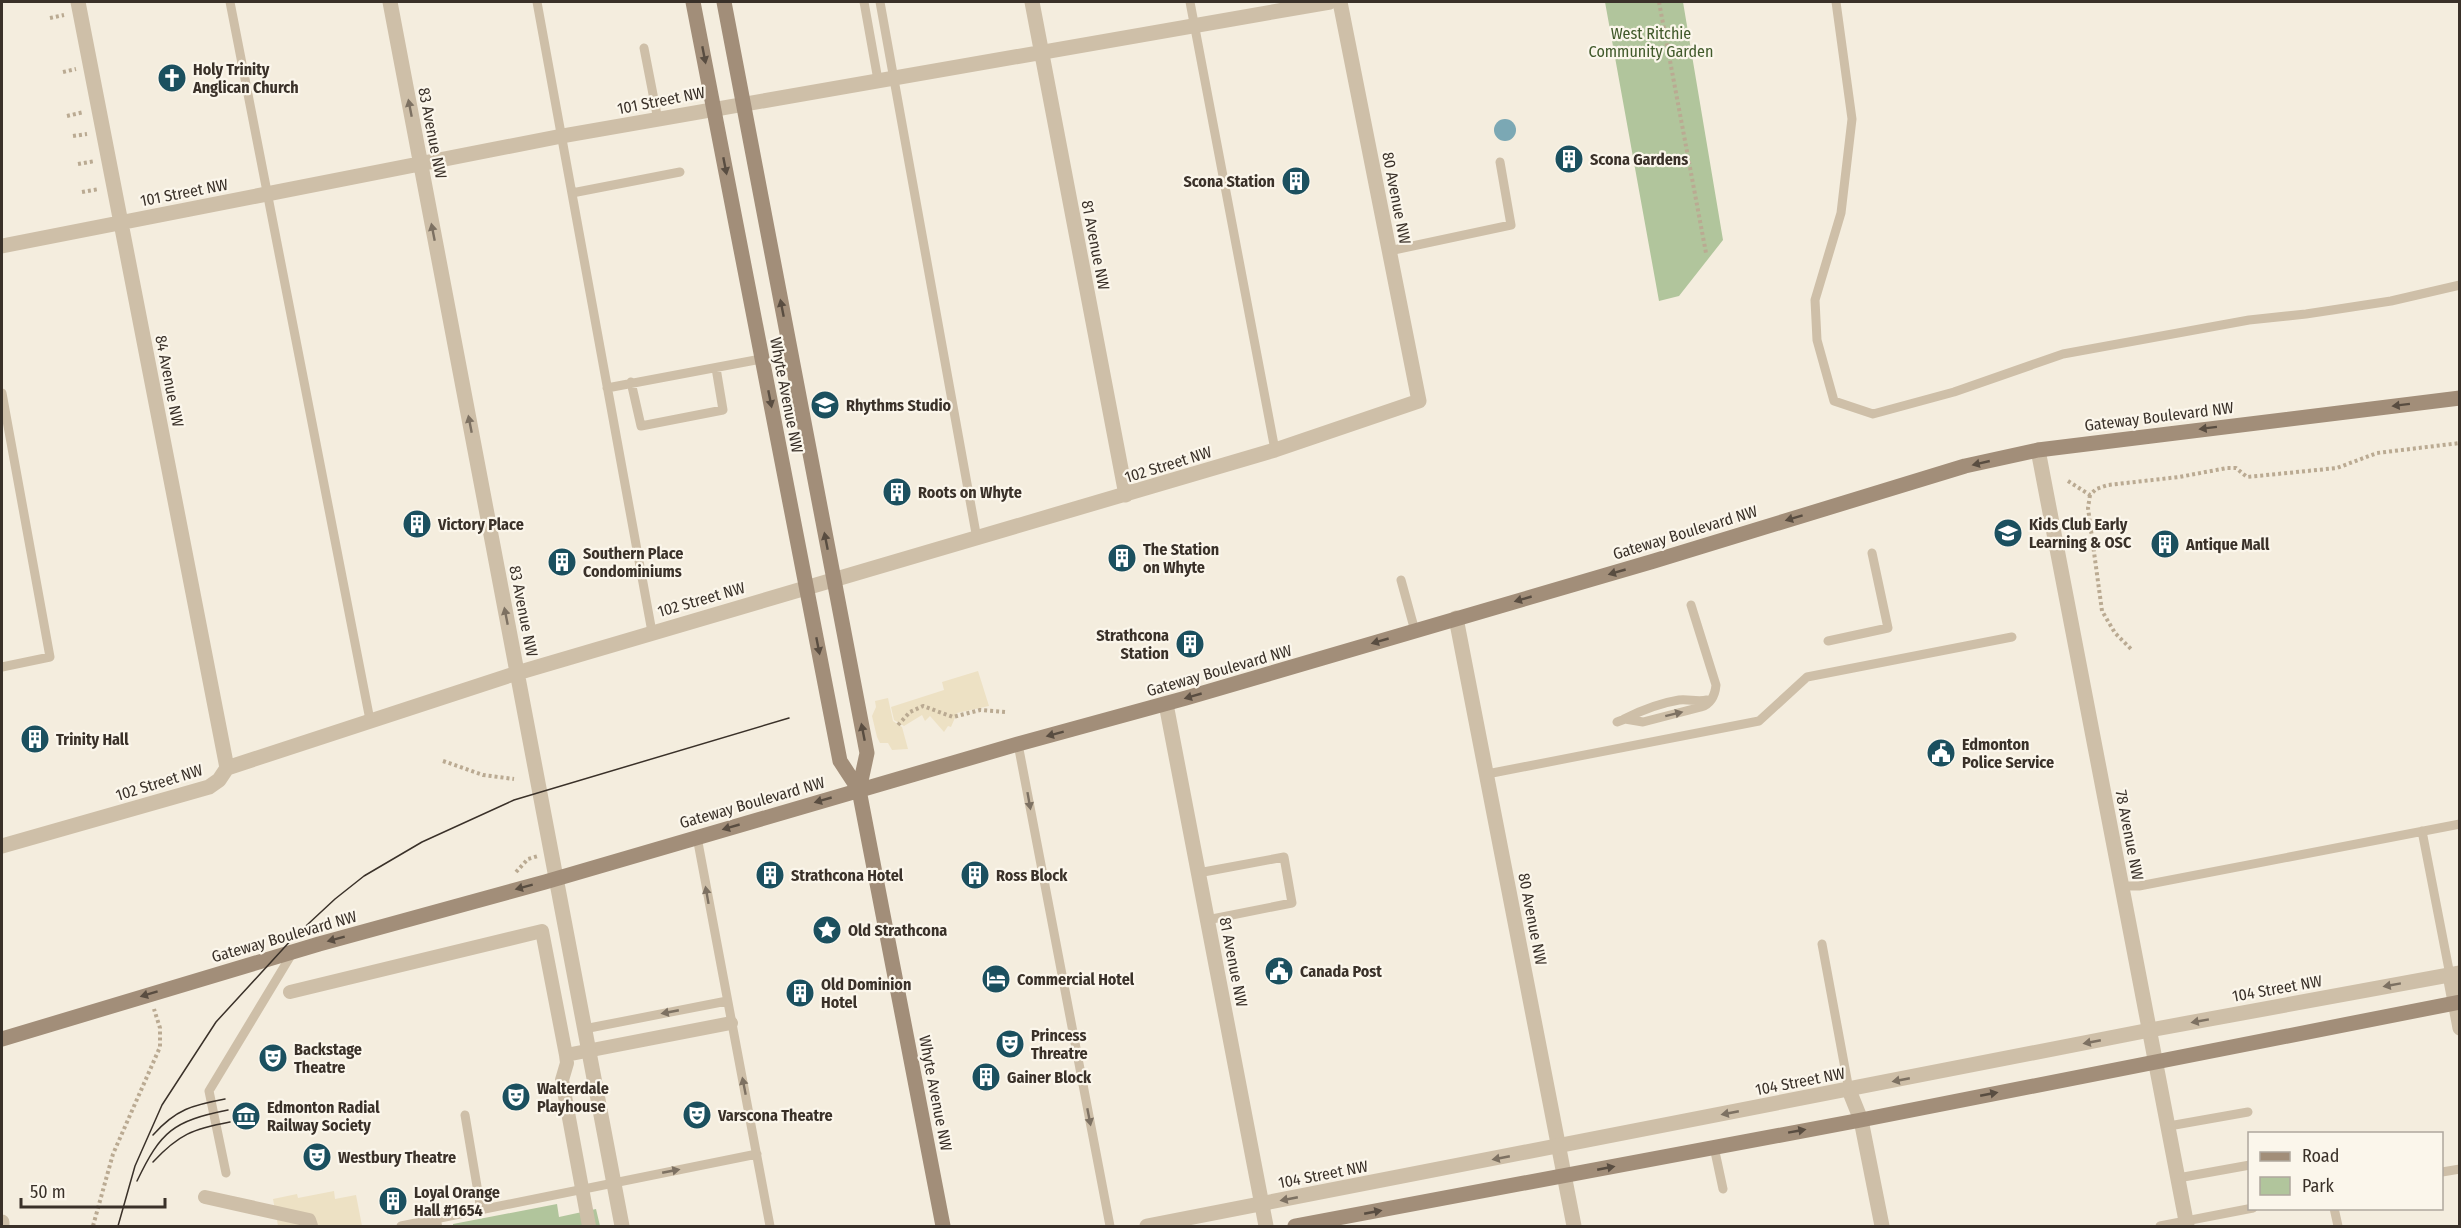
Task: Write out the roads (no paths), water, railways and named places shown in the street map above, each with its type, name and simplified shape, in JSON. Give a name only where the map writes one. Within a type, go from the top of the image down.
[{"type":"main road","name":"Whyte Avenue NW","points":[[693,2],[840,761],[859,790],[943,1227]]},
{"type":"main road","name":"Whyte Avenue NW","points":[[724,2],[867,753],[859,790]]},
{"type":"main road","name":"Gateway Boulevard NW","points":[[2,1039],[293,952],[1018,744],[1166,704],[1965,466],[2038,450],[2460,398]]},
{"type":"main road","points":[[1295,1227],[1861,1120],[2457,1002]]},
{"type":"street","name":"84 Avenue NW","points":[[78,2],[227,768]]},
{"type":"street","name":"83 Avenue NW","points":[[390,2],[622,1227]]},
{"type":"street","name":"81 Avenue NW","points":[[1032,2],[1126,495]]},
{"type":"street","name":"101 Street NW","points":[[2,246],[714,108],[1330,2]]},
{"type":"street","name":"80 Avenue NW","points":[[1340,2],[1419,401]]},
{"type":"street","name":"102 Street NW","points":[[2,846],[209,787],[219,780],[227,768],[517,673],[1126,495],[1275,450],[1419,401]]},
{"type":"street","name":"78 Avenue NW","points":[[2038,450],[2187,1224]]},
{"type":"street","name":"80 Avenue NW","points":[[1456,618],[1574,1227]]},
{"type":"street","name":"81 Avenue NW","points":[[1166,704],[1266,1227]]},
{"type":"street","points":[[290,992],[542,931],[566,1055],[567,1063],[562,1080],[589,1227]]},
{"type":"street","name":"104 Street NW","points":[[1147,1227],[2150,1030],[2455,974]]},
{"type":"street","points":[[2455,974],[2460,1028]]},
{"type":"street","points":[[566,1055],[731,1023]]},
{"type":"street","points":[[1849,1090],[1861,1120],[1882,1227]]},
{"type":"street","points":[[205,1197],[309,1220],[311,1227]]},
{"type":"lane","points":[[230,2],[370,720]]},
{"type":"lane","points":[[537,2],[652,632]]},
{"type":"lane","points":[[864,2],[878,80]]},
{"type":"lane","points":[[880,2],[977,539]]},
{"type":"lane","points":[[1190,2],[1275,450]]},
{"type":"lane","points":[[1836,2],[1851,119],[1841,213],[1815,300],[1817,340],[1834,401],[1873,414],[1954,392],[2063,354],[2249,320],[2391,301],[2460,285]]},
{"type":"lane","points":[[644,48],[658,120]]},
{"type":"lane","points":[[1389,250],[1511,225],[1500,162]]},
{"type":"lane","points":[[572,193],[680,172]]},
{"type":"lane","points":[[607,388],[761,359]]},
{"type":"lane","points":[[632,382],[641,426],[723,410],[716,368]]},
{"type":"lane","points":[[2,393],[50,657],[2,667]]},
{"type":"lane","points":[[1828,641],[1888,628],[1872,553]]},
{"type":"lane","points":[[1401,580],[1415,631]]},
{"type":"lane","points":[[1620,721],[1643,722],[1705,706],[1712,697],[1716,685],[1691,604]]},
{"type":"lane","points":[[1487,774],[1758,721],[1807,677],[2012,637]]},
{"type":"lane","points":[[1018,744],[1110,1227]]},
{"type":"lane","points":[[2122,886],[2141,886],[2460,824]]},
{"type":"lane","points":[[2422,831],[2455,974]]},
{"type":"lane","points":[[697,837],[770,1227]]},
{"type":"lane","points":[[1198,873],[1284,857],[1292,903],[1207,920]]},
{"type":"lane","points":[[1822,944],[1849,1090]]},
{"type":"lane","points":[[226,1173],[209,1091],[293,952]]},
{"type":"lane","points":[[584,1029],[727,1001]]},
{"type":"lane","points":[[2169,1126],[2248,1112]]},
{"type":"lane","points":[[465,1115],[481,1210]]},
{"type":"lane","points":[[1714,1147],[1722,1189]]},
{"type":"lane","points":[[401,1227],[435,1223],[481,1210],[757,1154]]},
{"type":"lane","points":[[2178,1178],[2248,1165]]},
{"type":"lane","points":[[2443,1172],[2460,1169]]},
{"type":"lane","points":[[2160,1227],[2187,1224],[2249,1210]]},
{"type":"lane","points":[[2334,1210],[2338,1227]]},
{"type":"water","points":[[1505,119],[1513,122],[1516,130],[1513,138],[1505,141],[1497,138],[1494,130],[1497,122]]},
{"type":"tram line","points":[[118,1226],[135,1166],[162,1105],[216,1022],[293,938],[364,876],[422,842],[514,800],[789,718]]},
{"type":"tram line","points":[[153,1135],[177,1114],[225,1099]]},
{"type":"tram line","points":[[137,1181],[154,1150],[171,1131],[194,1119],[228,1110]]},
{"type":"tram line","points":[[153,1162],[187,1134],[230,1122]]},
{"type":"place","name":"Holy Trinity Anglican Church","points":[[172,78]]},
{"type":"place","name":"Scona Gardens","points":[[1569,159]]},
{"type":"place","name":"Scona Station","points":[[1296,181]]},
{"type":"place","name":"Rhythms Studio","points":[[825,405]]},
{"type":"place","name":"Roots on Whyte","points":[[897,492]]},
{"type":"place","name":"Victory Place","points":[[417,524]]},
{"type":"place","name":"Kids Club Early Learning & OSC","points":[[2008,533]]},
{"type":"place","name":"Antique Mall","points":[[2165,544]]},
{"type":"place","name":"The Station on Whyte","points":[[1122,558]]},
{"type":"place","name":"Southern Place Condominiums","points":[[562,562]]},
{"type":"place","name":"Strathcona Station","points":[[1190,644]]},
{"type":"place","name":"Trinity Hall","points":[[35,739]]},
{"type":"place","name":"Edmonton Police Service","points":[[1941,753]]},
{"type":"place","name":"Strathcona Hotel","points":[[770,875]]},
{"type":"place","name":"Ross Block","points":[[975,875]]},
{"type":"place","name":"Old Strathcona","points":[[827,930]]},
{"type":"place","name":"Canada Post","points":[[1279,971]]},
{"type":"place","name":"Commercial Hotel","points":[[996,979]]},
{"type":"place","name":"Old Dominion Hotel","points":[[800,993]]},
{"type":"place","name":"Princess Threatre","points":[[1010,1044]]},
{"type":"place","name":"Backstage Theatre","points":[[273,1058]]},
{"type":"place","name":"Gainer Block","points":[[986,1077]]},
{"type":"place","name":"Walterdale Playhouse","points":[[516,1097]]},
{"type":"place","name":"Varscona Theatre","points":[[697,1115]]},
{"type":"place","name":"Edmonton Radial Railway Society","points":[[246,1116]]},
{"type":"place","name":"Westbury Theatre","points":[[317,1157]]},
{"type":"place","name":"Loyal Orange Hall #1654","points":[[393,1201]]},
{"type":"park label","name":"West Ritchie Community Garden","points":[[1651,42]]}]
